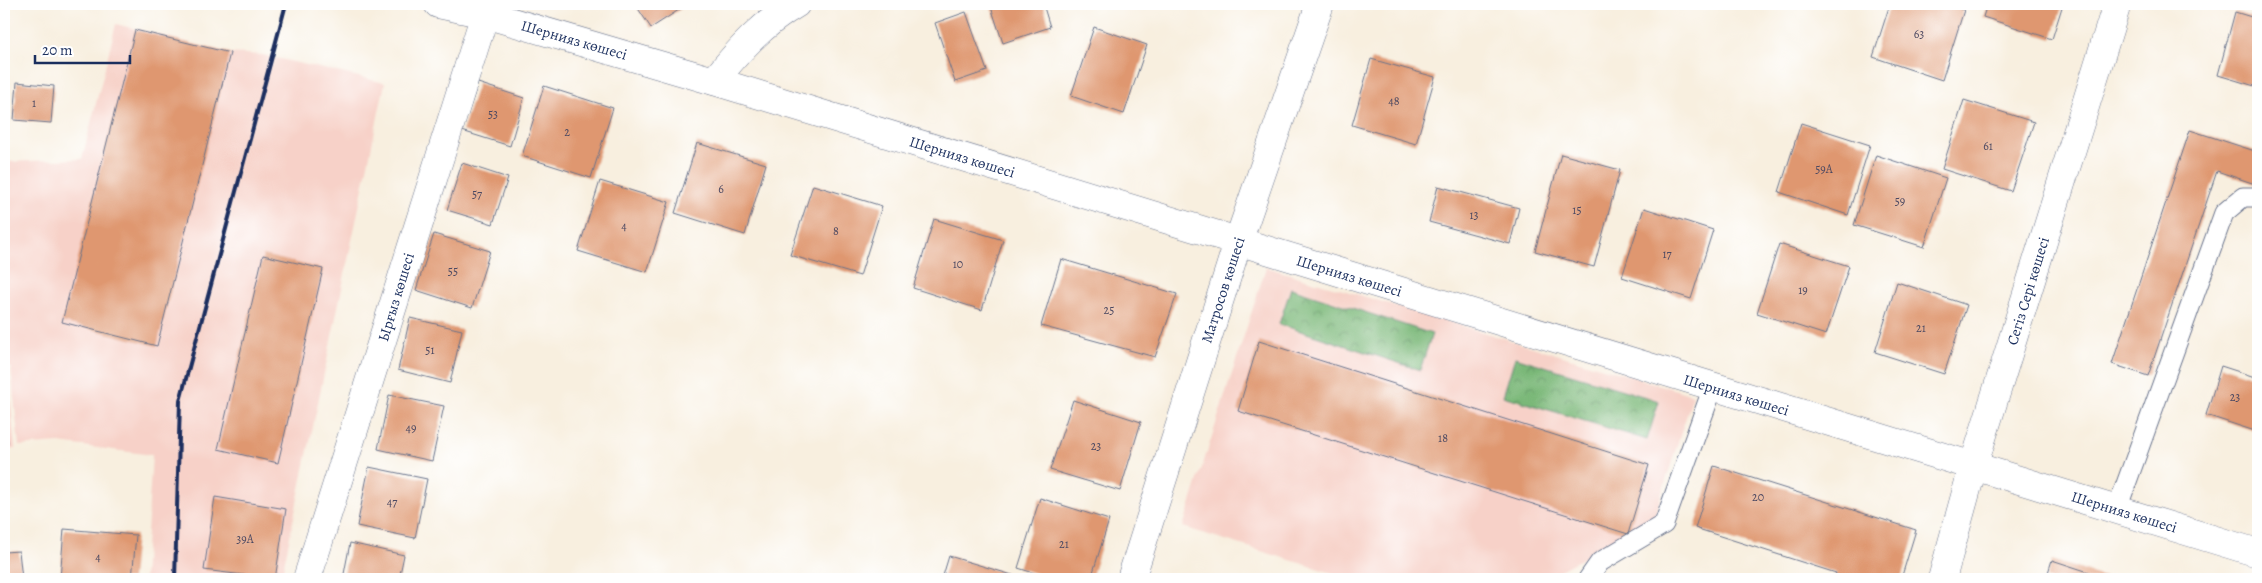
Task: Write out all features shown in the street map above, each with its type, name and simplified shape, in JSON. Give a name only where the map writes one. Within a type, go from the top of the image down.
[{"type":"street","points":[[714,81],[741,47],[775,16],[796,4]]},
{"type":"street","name":"Матросов көшесі","points":[[1131,579],[1238,242],[1320,4]]},
{"type":"street","name":"Сегіз Сері көшесі","points":[[1942,579],[1973,467],[2117,4]]},
{"type":"street","name":"Шернияз көшесі","points":[[449,5],[714,81],[2258,554]]},
{"type":"street","name":"Ырғыз көшесі","points":[[307,579],[485,14]]},
{"type":"lane","points":[[2117,510],[2224,213],[2243,197],[2258,197]]},
{"type":"lane","points":[[1588,579],[1600,562],[1664,524],[1713,387]]},
{"type":"shaded area","points":[[116,24],[230,53],[263,55],[385,83],[281,579],[144,579],[152,455],[59,443],[19,446],[11,368],[4,362],[4,162],[82,159]]},
{"type":"shaded area","points":[[1266,267],[1693,395],[1653,521],[1560,570],[1555,579],[1352,579],[1183,527]]},
{"type":"shaded area","points":[[4,366],[8,370],[15,449],[4,450]]},
{"type":"green space","points":[[1291,288],[1432,334],[1420,370],[1279,324]]},
{"type":"green space","points":[[1515,357],[1659,401],[1647,440],[1503,396]]},
{"type":"building","points":[[635,4],[688,4],[651,28]]},
{"type":"building","points":[[990,4],[1043,4],[1050,27],[1003,43]]},
{"type":"building","points":[[1890,4],[1944,4],[1964,10],[1942,80],[1873,57]]},
{"type":"building","points":[[1987,4],[2063,4],[2052,39],[1983,17]]},
{"type":"building","points":[[966,12],[987,71],[955,82],[935,23]]},
{"type":"building","points":[[2235,12],[2258,19],[2258,87],[2218,75]]},
{"type":"building","points":[[1094,27],[1147,45],[1124,114],[1071,96]]},
{"type":"building","points":[[135,30],[230,53],[157,346],[62,322]]},
{"type":"building","points":[[1371,59],[1435,77],[1416,144],[1352,125]]},
{"type":"building","points":[[17,82],[54,86],[51,123],[14,120]]},
{"type":"building","points":[[478,83],[524,98],[510,146],[462,131]]},
{"type":"building","points":[[544,86],[613,108],[591,178],[522,156]]},
{"type":"building","points":[[1964,100],[2034,122],[2011,191],[1942,169]]},
{"type":"building","points":[[1801,123],[1870,145],[1848,215],[1779,192]]},
{"type":"building","points":[[2190,130],[2258,152],[2258,185],[2217,171],[2148,376],[2112,364]]},
{"type":"building","points":[[697,143],[766,164],[745,235],[675,213]]},
{"type":"building","points":[[1561,154],[1620,170],[1594,267],[1535,251]]},
{"type":"building","points":[[1876,155],[1946,178],[1924,247],[1854,225]]},
{"type":"building","points":[[462,163],[508,178],[493,224],[447,210]]},
{"type":"building","points":[[600,181],[669,202],[647,272],[578,251]]},
{"type":"building","points":[[813,185],[882,206],[860,276],[790,255]]},
{"type":"building","points":[[1438,186],[1519,208],[1510,244],[1429,222]]},
{"type":"building","points":[[1644,208],[1713,230],[1691,299],[1622,277]]},
{"type":"building","points":[[934,219],[1003,240],[982,310],[913,288]]},
{"type":"building","points":[[434,234],[490,251],[472,308],[416,290]]},
{"type":"building","points":[[1779,244],[1849,266],[1826,335],[1757,313]]},
{"type":"building","points":[[263,255],[323,269],[278,463],[218,449]]},
{"type":"building","points":[[1061,259],[1177,294],[1155,357],[1041,326]]},
{"type":"building","points":[[1897,282],[1967,305],[1944,374],[1875,352]]},
{"type":"building","points":[[410,318],[462,330],[450,383],[398,370]]},
{"type":"building","points":[[1259,341],[1649,465],[1628,534],[1238,411]]},
{"type":"building","points":[[2221,366],[2258,378],[2258,432],[2206,415]]},
{"type":"building","points":[[389,395],[444,406],[432,461],[378,449]]},
{"type":"building","points":[[1073,400],[1141,422],[1120,491],[1050,470]]},
{"type":"building","points":[[4,402],[8,443],[4,443]]},
{"type":"building","points":[[1714,466],[1916,530],[1901,579],[1834,579],[1836,573],[1695,528]]},
{"type":"building","points":[[369,467],[427,479],[415,538],[357,526]]},
{"type":"building","points":[[215,497],[286,509],[275,579],[204,570]]},
{"type":"building","points":[[1040,498],[1109,520],[1091,579],[1053,579],[1018,568]]},
{"type":"building","points":[[64,529],[136,535],[132,579],[60,579]]},
{"type":"building","points":[[350,543],[404,555],[399,579],[343,579]]},
{"type":"building","points":[[19,551],[22,579],[4,579],[4,552]]},
{"type":"building","points":[[949,556],[1019,577],[1018,579],[942,579]]},
{"type":"building","points":[[2052,560],[2110,579],[2046,579]]},
{"type":"railway","points":[[175,579],[180,401],[286,4]]}]
